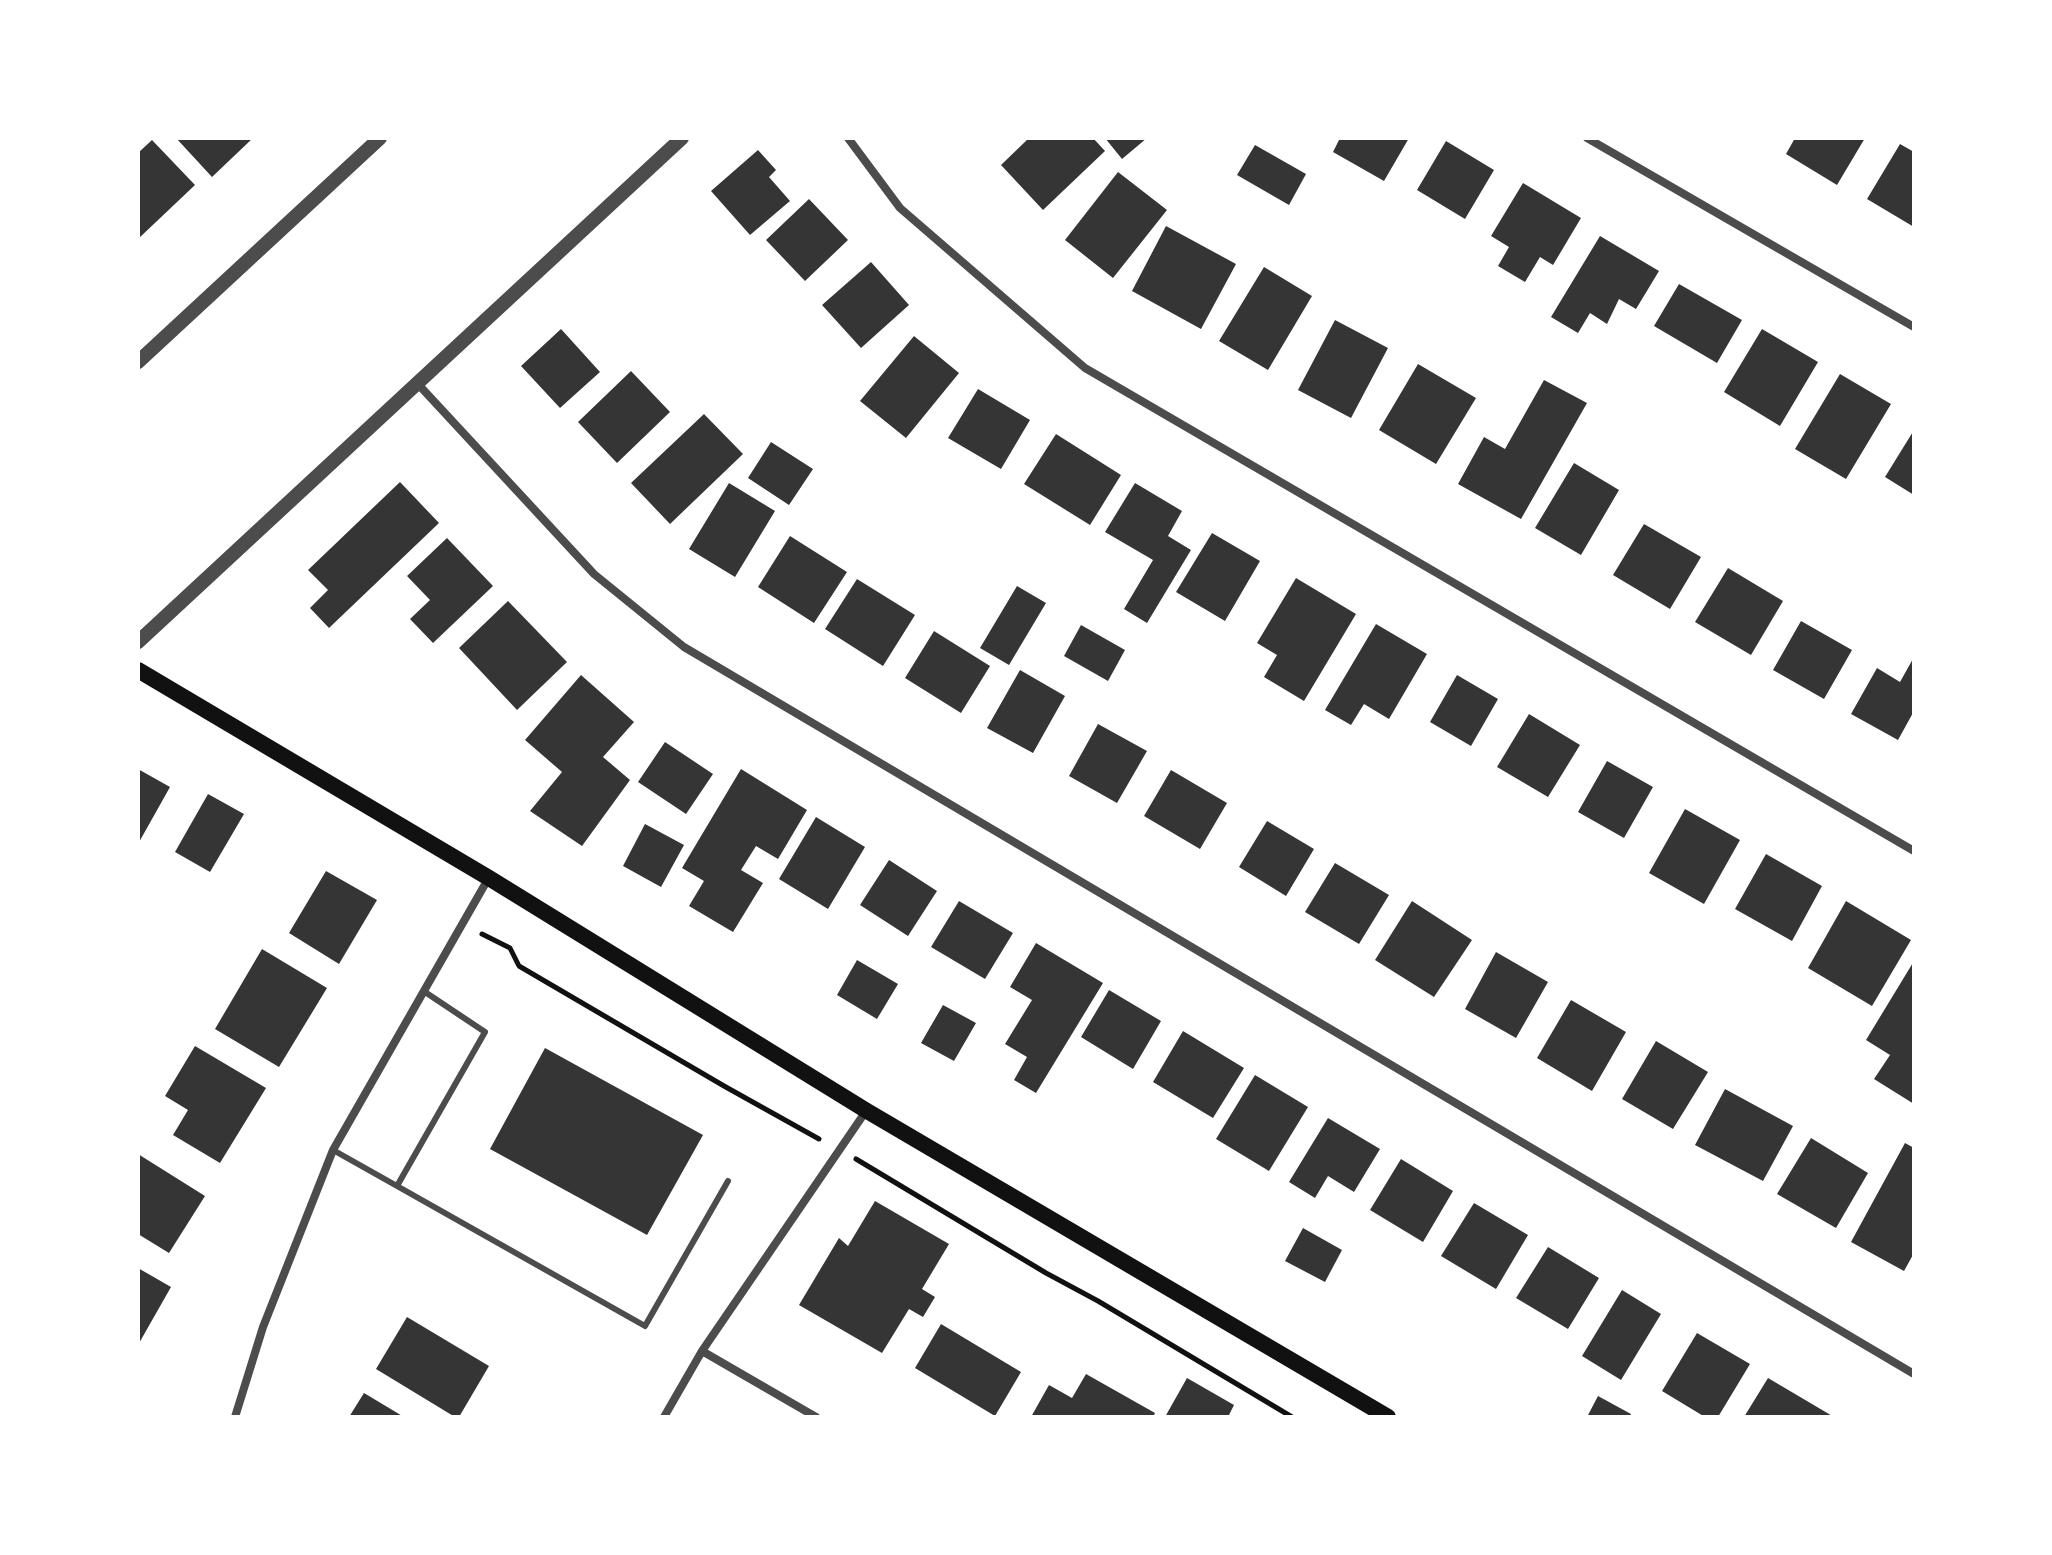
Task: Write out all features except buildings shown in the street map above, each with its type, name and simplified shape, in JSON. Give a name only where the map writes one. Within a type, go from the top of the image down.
[{"type":"main road","points":[[138,670],[489,878],[867,1111],[1388,1417]]},
{"type":"street","points":[[138,362],[380,138]]},
{"type":"street","points":[[138,642],[682,138]]},
{"type":"street","points":[[848,138],[900,208],[1085,368],[1914,851]]},
{"type":"street","points":[[1587,138],[1914,327]]},
{"type":"street","points":[[417,383],[594,574],[684,647],[1914,1374]]},
{"type":"street","points":[[235,1417],[263,1327],[333,1150],[489,878]]},
{"type":"street","points":[[664,1417],[702,1351],[867,1111]]},
{"type":"street","points":[[702,1351],[816,1417]]},
{"type":"lane","points":[[397,1186],[485,1032],[425,992]]},
{"type":"lane","points":[[333,1150],[645,1326],[728,1181]]},
{"type":"path","points":[[464,924],[510,948],[519,966],[840,1150],[1292,1417]]}]
